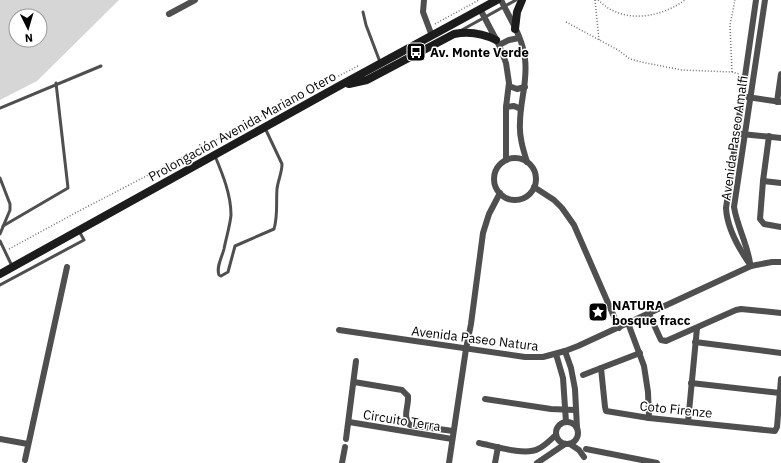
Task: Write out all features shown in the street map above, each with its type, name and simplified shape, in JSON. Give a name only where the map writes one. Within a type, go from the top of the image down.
[{"type":"street","points":[[169,14],[195,0]]},
{"type":"street","points":[[424,0],[423,12],[430,27],[432,36]]},
{"type":"street","name":"Prolongación Avenida Mariano Otero","points":[[0,274],[338,86],[497,0]]},
{"type":"street","points":[[501,0],[520,38],[526,58],[525,87],[521,109],[520,132],[527,162],[534,171],[536,179],[534,187],[529,194],[518,199],[510,199],[500,193],[494,181],[495,173],[499,165],[506,160],[516,158],[527,162]]},
{"type":"street","points":[[515,29],[517,12],[522,0]]},
{"type":"street","name":"Avenida Paseo Amalfi","points":[[751,266],[741,251],[731,230],[726,215],[726,208],[756,0]]},
{"type":"street","name":"Avenida Paseo Amalfi","points":[[751,266],[747,247],[737,222],[734,207],[765,0]]},
{"type":"street","points":[[480,10],[498,42],[506,63],[508,86],[506,107],[506,160]]},
{"type":"street","points":[[338,86],[367,80],[454,34],[462,32],[475,33],[498,42],[520,38]]},
{"type":"street","points":[[742,96],[779,102],[781,74]]},
{"type":"street","points":[[508,86],[517,89],[525,87]]},
{"type":"street","points":[[506,107],[514,106],[521,109]]},
{"type":"street","points":[[736,133],[781,138]]},
{"type":"street","points":[[769,136],[763,180],[760,219],[764,224],[781,227]]},
{"type":"street","points":[[763,180],[781,183]]},
{"type":"street","points":[[534,187],[554,200],[562,208],[574,225],[619,328]]},
{"type":"street","points":[[449,463],[471,324],[483,233],[489,214],[500,193]]},
{"type":"street","name":"Avenida Paseo Natura","points":[[339,330],[525,357],[543,357],[565,351],[619,328],[751,266],[781,262]]},
{"type":"street","points":[[25,460],[67,267]]},
{"type":"street","points":[[649,314],[663,341],[666,341],[736,310],[741,309],[781,313]]},
{"type":"street","points":[[628,324],[644,366],[648,392],[649,418]]},
{"type":"street","points":[[688,422],[696,328]]},
{"type":"street","points":[[695,342],[781,353]]},
{"type":"street","points":[[565,351],[571,368],[575,389],[577,438],[586,449],[657,463]]},
{"type":"street","points":[[583,375],[640,353]]},
{"type":"street","points":[[556,354],[563,378],[566,422]]},
{"type":"street","name":"Circuito Terra","points":[[346,440],[356,361]]},
{"type":"street","name":"Coto Firenze","points":[[601,368],[604,407],[606,411],[649,418],[775,431],[777,427],[781,379]]},
{"type":"street","points":[[354,382],[402,390],[408,396],[406,417],[407,422],[410,425],[454,431]]},
{"type":"street","points":[[691,383],[780,393]]},
{"type":"street","points":[[485,399],[575,410]]},
{"type":"street","name":"Circuito Terra","points":[[348,422],[452,439]]},
{"type":"street","points":[[577,428],[573,424],[566,422],[562,423],[557,428],[556,435],[559,441],[578,450],[584,460]]},
{"type":"street","points":[[479,443],[527,451],[539,448],[556,435]]},
{"type":"street","points":[[537,463],[577,438]]},
{"type":"street","points":[[0,439],[28,444]]},
{"type":"street","points":[[344,463],[345,447]]},
{"type":"street","points":[[495,463],[498,447]]},
{"type":"street","points":[[584,460],[586,449]]},
{"type":"lane","points":[[454,34],[516,0]]},
{"type":"lane","points":[[363,12],[366,25],[381,64]]},
{"type":"lane","points":[[0,108],[101,66]]},
{"type":"lane","points":[[3,226],[68,188],[56,84]]},
{"type":"lane","points":[[214,155],[222,172],[230,200],[231,216],[222,259],[218,270],[218,275],[221,276],[228,272],[235,246],[274,229],[277,187],[282,170],[282,164],[264,127]]},
{"type":"lane","points":[[0,178],[10,204],[10,210],[0,234]]},
{"type":"lane","points":[[0,285],[84,240],[78,230]]},
{"type":"lane","points":[[0,241],[12,267]]},
{"type":"path","points":[[430,27],[479,0]]},
{"type":"path","points":[[595,0],[599,40]]},
{"type":"path","points":[[598,0],[614,11],[626,15],[642,17],[677,6],[685,0]]},
{"type":"path","points":[[732,72],[730,26],[735,0]]},
{"type":"path","points":[[566,22],[630,59],[682,70],[732,72],[744,76]]},
{"type":"path","points":[[5,251],[364,63]]},
{"type":"shaded area","points":[[0,0],[119,0],[37,81],[0,100]]},
{"type":"place","name":"Av. Monte Verde","points":[[416,52]]},
{"type":"place","name":"NATURA bosque fracc","points":[[598,312]]}]
